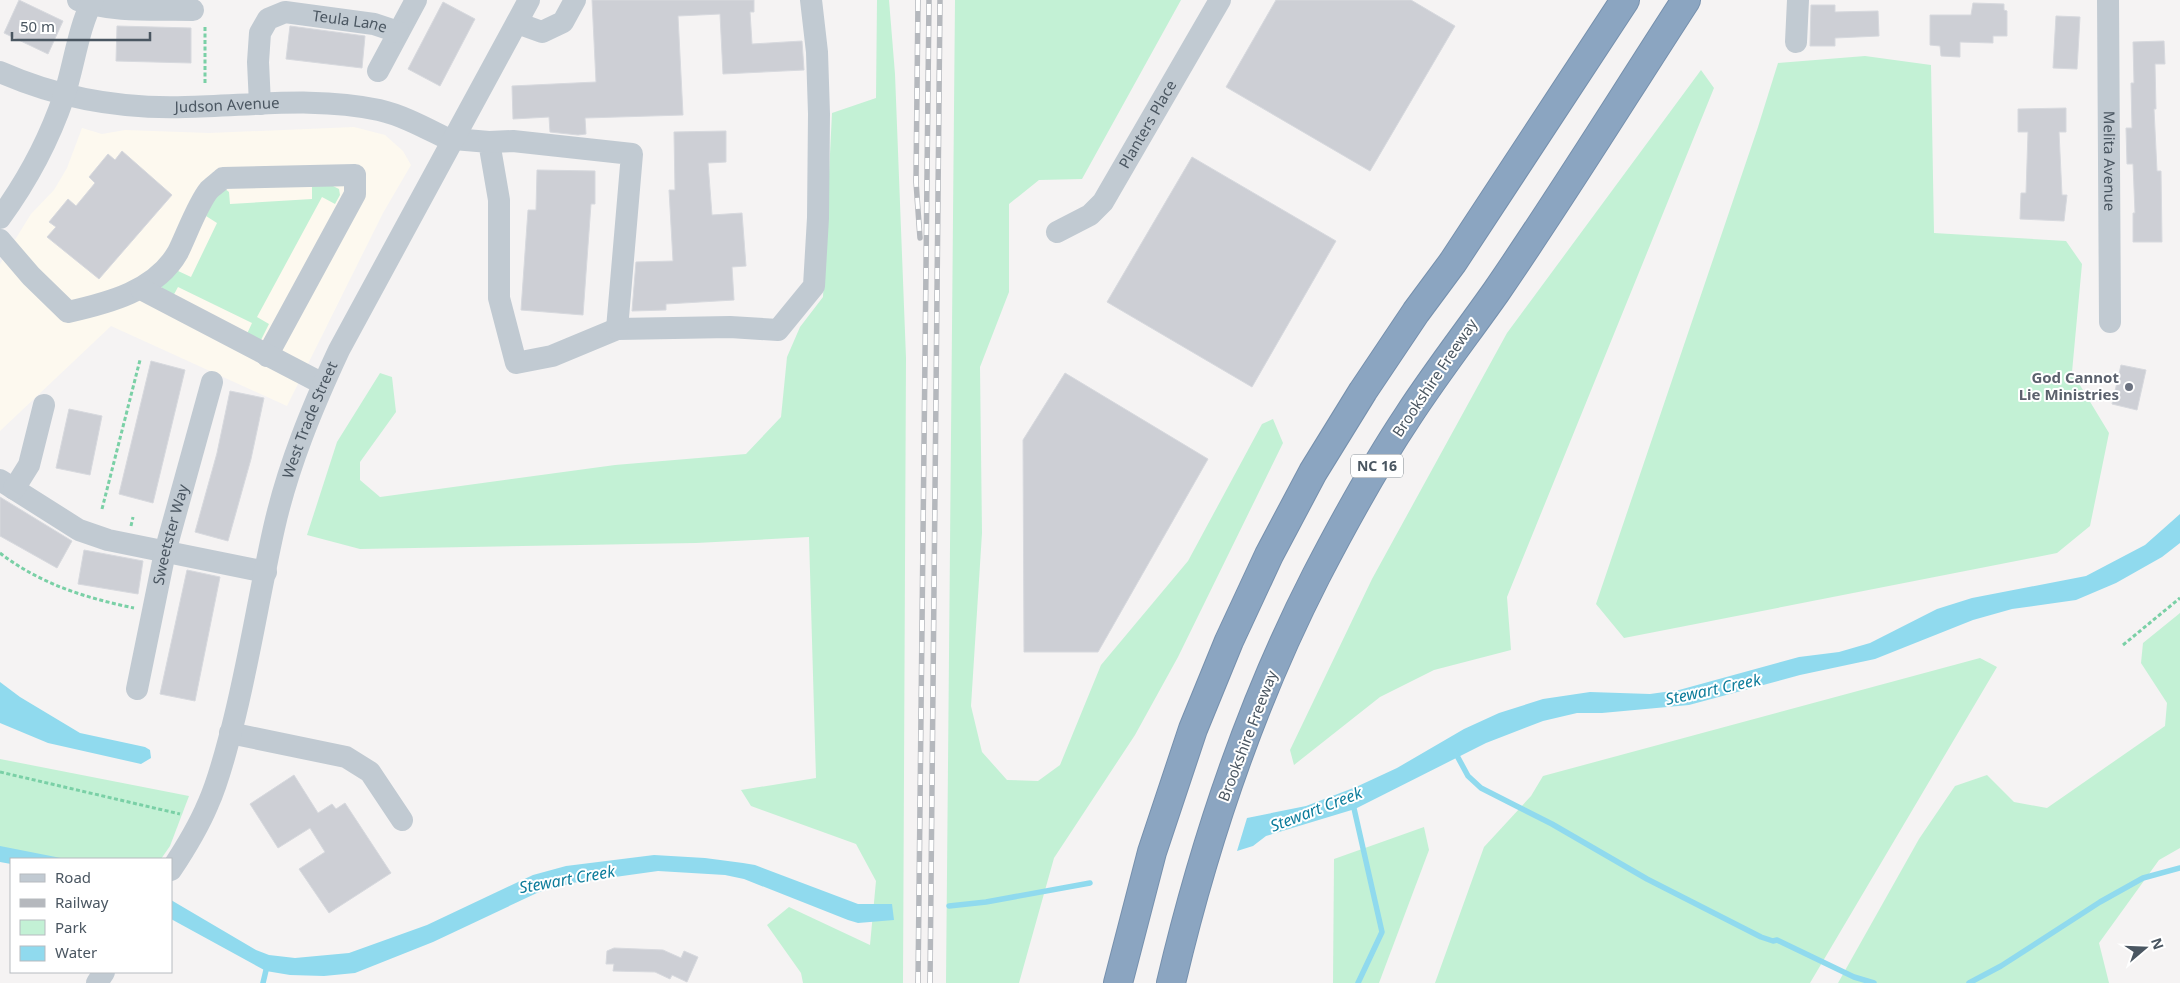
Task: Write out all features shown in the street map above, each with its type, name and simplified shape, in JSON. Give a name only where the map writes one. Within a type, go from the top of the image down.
[{"type":"highway","points":[[1118,983],[1152,852],[1193,729],[1229,641],[1269,555],[1313,472],[1363,390],[1416,312],[1453,262],[1624,0]]},
{"type":"highway","name":"Brookshire Freeway","points":[[1171,983],[1201,866],[1241,747],[1276,662],[1315,578],[1358,498],[1406,418],[1495,292],[1686,0]]},
{"type":"street","points":[[378,71],[416,0]]},
{"type":"street","name":"West Trade Street","points":[[172,869],[189,844],[220,775],[286,479],[324,384],[339,350],[529,0]]},
{"type":"street","points":[[516,23],[542,32],[563,22],[575,0]]},
{"type":"street","points":[[489,142],[499,200],[499,298],[516,363],[552,356],[617,329],[730,327],[778,330],[814,286],[818,218],[819,114],[817,52],[811,0]]},
{"type":"street","name":"Planters Place","points":[[1057,232],[1090,215],[1103,202],[1220,0]]},
{"type":"street","points":[[1796,42],[1798,0]]},
{"type":"street","name":"Melita Avenue","points":[[2108,0],[2110,322]]},
{"type":"street","points":[[0,218],[22,188],[44,146],[64,95],[87,1],[120,9],[199,14]]},
{"type":"street","name":"Teula Lane","points":[[260,104],[258,62],[260,33],[268,19],[285,12],[374,24],[398,32]]},
{"type":"street","name":"Judson Avenue","points":[[0,72],[25,83],[64,95],[132,106],[184,107],[300,102],[344,104],[381,110],[453,140]]},
{"type":"street","points":[[453,140],[513,141],[632,154],[617,329]]},
{"type":"street","points":[[0,240],[31,276],[68,312],[95,306],[141,289],[167,266],[177,254],[208,191],[223,178],[355,176],[355,194],[267,356]]},
{"type":"street","points":[[141,289],[324,384]]},
{"type":"street","name":"Sweetster Way","points":[[137,689],[165,552],[212,382]]},
{"type":"street","points":[[44,405],[29,465],[7,485],[79,530],[108,540],[266,572]]},
{"type":"street","points":[[230,733],[346,757],[370,772],[402,820]]},
{"type":"path","points":[[199,14],[205,83]]},
{"type":"path","points":[[102,509],[140,360]]},
{"type":"path","points":[[0,553],[24,569],[72,593],[141,610]]},
{"type":"path","points":[[2123,645],[2180,598]]},
{"type":"path","points":[[0,772],[180,814]]},
{"type":"shaded area","points":[[354,127],[385,135],[403,151],[411,165],[383,213],[287,406],[111,326],[0,431],[0,264],[31,214],[54,190],[67,168],[82,128],[102,134],[125,130],[209,133]]},
{"type":"green space","points":[[877,0],[889,0],[895,74],[906,358],[903,983],[803,983],[801,973],[767,925],[789,907],[870,945],[876,881],[856,844],[751,806],[741,790],[816,778],[809,537],[696,543],[360,549],[307,535],[337,442],[380,373],[392,377],[396,412],[360,462],[360,480],[380,497],[615,465],[746,454],[781,417],[787,357],[800,327],[823,297],[832,113],[876,98]]},
{"type":"green space","points":[[955,0],[1181,0],[1082,179],[1039,180],[1009,204],[1009,292],[980,367],[982,533],[971,706],[982,752],[1007,780],[1038,781],[1060,765],[1101,665],[1188,561],[1262,424],[1273,419],[1283,443],[1178,657],[1135,735],[1054,858],[1019,983],[946,983]]},
{"type":"green space","points":[[1865,56],[1931,65],[1934,233],[2066,241],[2082,264],[2072,372],[2109,433],[2090,526],[2057,553],[1624,638],[1596,604],[1778,63]]},
{"type":"green space","points":[[1701,70],[1714,88],[1507,597],[1511,650],[1434,670],[1380,697],[1294,765],[1290,750],[1372,579],[1507,333]]},
{"type":"green space","points":[[312,185],[333,186],[339,189],[340,195],[335,204],[322,197],[257,317],[269,324],[260,342],[246,336],[252,323],[178,287],[172,298],[162,293],[162,286],[176,270],[191,277],[217,223],[206,216],[217,192],[224,188],[229,192],[230,204],[312,199]]},
{"type":"green space","points":[[2180,613],[2180,848],[2159,860],[2099,943],[2109,983],[1838,983],[1919,839],[1955,786],[1987,775],[2014,802],[2047,808],[2165,726],[2167,703],[2141,663],[2143,643]]},
{"type":"green space","points":[[1980,658],[1997,667],[1810,983],[1435,983],[1484,847],[1531,796],[1543,776]]},
{"type":"green space","points":[[0,759],[189,796],[170,846],[162,858],[14,858],[0,855]]},
{"type":"green space","points":[[1424,827],[1429,850],[1379,983],[1333,983],[1334,859]]},
{"type":"water","points":[[2180,514],[2180,543],[2162,557],[2116,583],[2076,600],[2012,609],[1973,620],[1875,659],[1800,675],[1689,705],[1602,713],[1577,713],[1543,721],[1486,743],[1355,809],[1266,836],[1253,846],[1237,851],[1247,818],[1306,806],[1356,787],[1397,768],[1464,729],[1499,713],[1543,699],[1590,692],[1650,694],[1679,690],[1799,657],[1839,652],[1870,643],[1937,609],[1972,598],[2086,576],[2145,545]]},
{"type":"water","points":[[0,682],[20,697],[80,733],[145,747],[150,750],[151,758],[141,764],[48,743],[0,723]]},
{"type":"water","points":[[0,846],[61,858],[10,858],[10,864],[0,862]]},
{"type":"water","points":[[654,855],[705,858],[755,865],[858,904],[892,904],[894,920],[858,923],[744,879],[725,875],[658,871],[572,883],[539,892],[433,942],[355,973],[324,976],[290,975],[266,971],[172,920],[172,901],[256,950],[269,955],[295,958],[349,953],[427,925],[533,875],[566,866]]},
{"type":"building","points":[[19,0],[63,21],[48,54],[4,33]]},
{"type":"building","points":[[592,0],[754,0],[754,12],[750,12],[752,44],[802,41],[804,70],[723,74],[720,14],[678,16],[683,115],[585,118],[586,134],[578,135],[550,132],[549,117],[513,119],[512,86],[596,82]]},
{"type":"building","points":[[1276,0],[1411,0],[1455,26],[1370,171],[1226,87]]},
{"type":"building","points":[[443,2],[475,19],[440,86],[408,69]]},
{"type":"building","points":[[1973,3],[2004,4],[2004,10],[2007,11],[2007,36],[1993,36],[1993,43],[1960,42],[1960,57],[1941,56],[1940,46],[1930,45],[1930,15],[1971,15]]},
{"type":"building","points":[[1811,5],[1835,5],[1835,12],[1878,11],[1879,36],[1835,38],[1835,46],[1810,46]]},
{"type":"building","points":[[2056,16],[2080,17],[2077,69],[2053,68]]},
{"type":"building","points":[[117,26],[191,28],[191,63],[116,61]]},
{"type":"building","points":[[290,26],[365,36],[362,68],[286,59]]},
{"type":"building","points":[[2164,41],[2165,64],[2155,64],[2156,109],[2154,109],[2157,171],[2161,171],[2162,242],[2133,242],[2133,213],[2135,213],[2133,164],[2127,164],[2126,128],[2132,128],[2131,83],[2134,83],[2133,42]]},
{"type":"building","points":[[2066,108],[2066,132],[2059,132],[2062,195],[2067,195],[2064,221],[2020,219],[2021,193],[2026,193],[2028,132],[2018,132],[2018,109]]},
{"type":"building","points":[[726,131],[726,162],[708,163],[712,215],[742,213],[746,266],[732,267],[734,300],[666,304],[666,310],[632,311],[636,262],[673,261],[669,190],[675,190],[674,132]]},
{"type":"building","points":[[122,151],[172,195],[99,279],[47,237],[56,227],[49,222],[68,199],[76,206],[95,183],[89,177],[108,154],[115,160]]},
{"type":"building","points":[[1192,157],[1336,241],[1252,387],[1107,302]]},
{"type":"building","points":[[537,170],[595,171],[595,204],[591,204],[583,315],[521,310],[528,210],[536,210]]},
{"type":"building","points":[[151,361],[185,370],[153,503],[119,494]]},
{"type":"building","name":"God Cannot Lie Ministries","points":[[2121,365],[2146,370],[2137,410],[2112,404]]},
{"type":"building","points":[[1065,373],[1208,459],[1098,652],[1024,652],[1023,440]]},
{"type":"building","points":[[230,391],[264,398],[251,459],[228,541],[195,532],[217,453]]},
{"type":"building","points":[[69,409],[102,416],[90,475],[56,468]]},
{"type":"building","points":[[0,497],[72,541],[57,568],[0,536]]},
{"type":"building","points":[[84,550],[143,561],[138,594],[78,584]]},
{"type":"building","points":[[187,570],[220,577],[195,701],[160,694]]},
{"type":"building","points":[[294,775],[318,813],[332,804],[336,809],[345,803],[391,873],[329,913],[299,869],[325,852],[310,828],[278,848],[250,804]]},
{"type":"building","points":[[614,948],[663,950],[681,958],[684,951],[698,957],[687,982],[672,975],[670,979],[655,972],[613,971],[614,964],[606,964],[607,951]]},
{"type":"waterway","points":[[1455,752],[1468,776],[1481,788],[1552,824],[1647,879],[1761,937],[1773,941],[1777,940],[1854,977],[1874,983]]},
{"type":"waterway","points":[[1353,804],[1382,932],[1358,983]]},
{"type":"waterway","points":[[1969,983],[2001,966],[2100,902],[2143,878],[2180,868]]},
{"type":"waterway","name":"Stewart Creek","points":[[949,906],[986,902],[1090,883]]},
{"type":"waterway","points":[[263,983],[267,966]]},
{"type":"railway","points":[[918,0],[916,182],[920,238]]},
{"type":"railway","points":[[918,983],[929,0]]},
{"type":"railway","points":[[930,983],[940,0]]},
{"type":"place","name":"God Cannot Lie Ministries","points":[[2129,387]]}]
